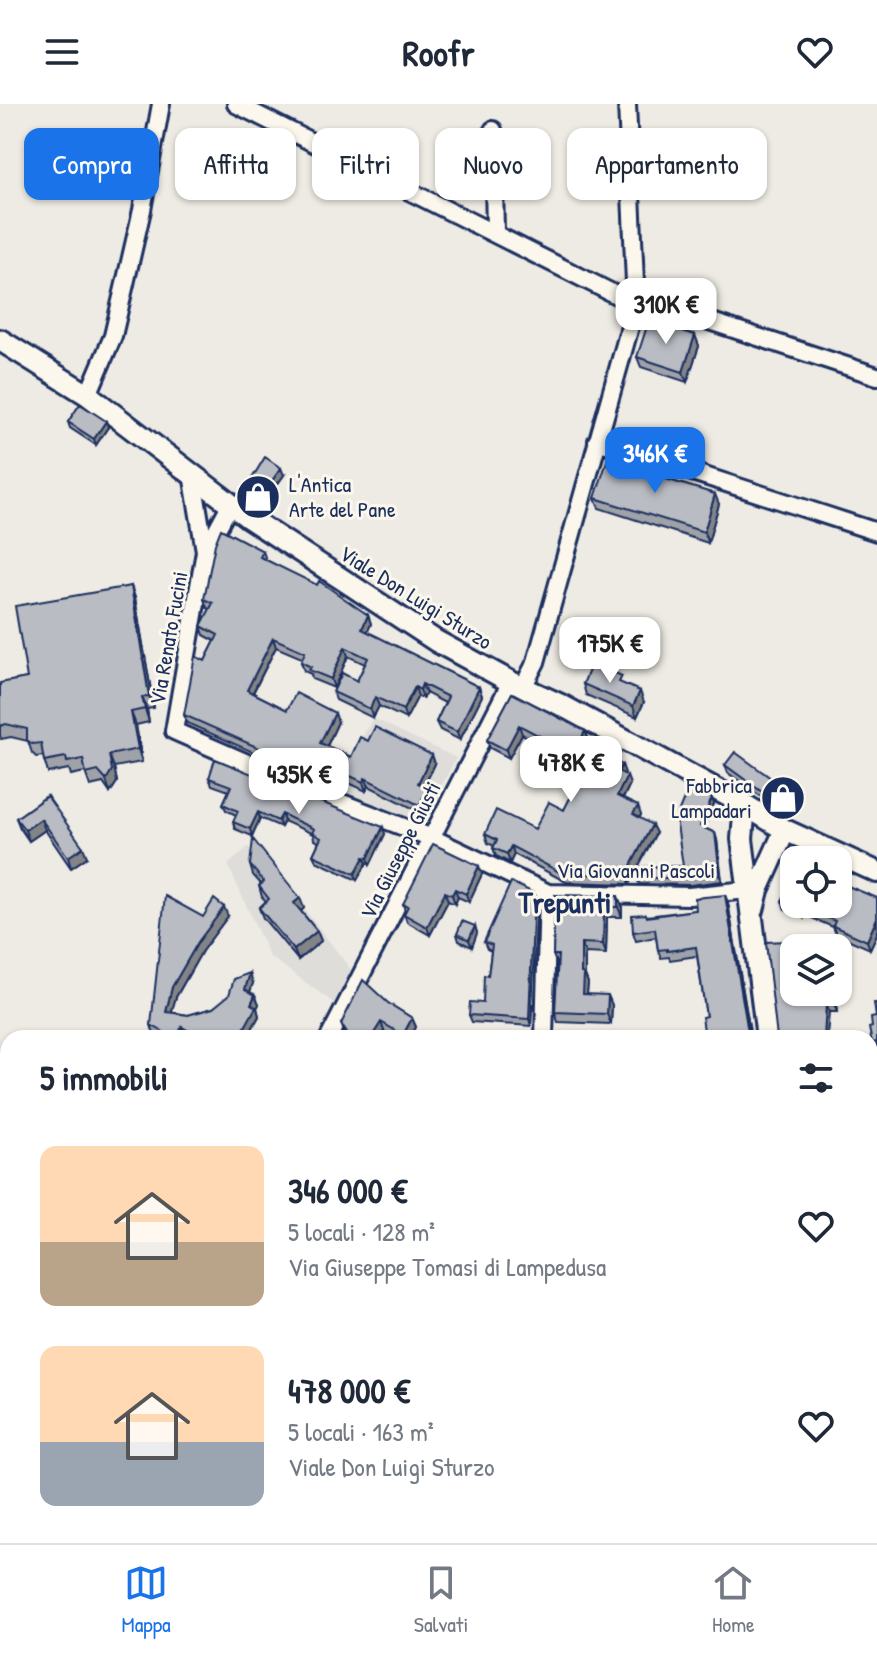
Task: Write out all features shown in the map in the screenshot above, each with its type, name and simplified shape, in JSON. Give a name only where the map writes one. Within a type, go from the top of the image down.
[{"type":"main road","name":"Viale Don Luigi Sturzo","points":[[0,340],[88,395],[230,505],[379,606],[517,684],[573,711],[745,805],[785,830],[877,872]]},
{"type":"main road","points":[[745,805],[742,839],[766,1030]]},
{"type":"main road","points":[[752,918],[758,890],[785,830]]},
{"type":"street","points":[[88,395],[113,336],[142,210],[161,104]]},
{"type":"street","points":[[236,104],[636,305],[651,302],[877,376]]},
{"type":"street","name":"Via Giuseppe Giusti","points":[[333,1030],[432,838],[517,684],[536,662],[636,305],[627,104]]},
{"type":"street","points":[[494,200],[495,232]]},
{"type":"street","points":[[597,441],[877,532]]},
{"type":"street","name":"Via Renato Fucini","points":[[192,474],[205,551]]},
{"type":"street","name":"Via Renato Fucini","points":[[174,731],[205,551],[230,505]]},
{"type":"street","name":"Via Giovanni Pascoli","points":[[174,731],[311,791],[432,838],[548,893],[689,896],[747,890]]},
{"type":"street","points":[[544,1030],[548,893]]},
{"type":"shaded area","points":[[373,718],[456,758],[421,826],[334,789]]},
{"type":"shaded area","points":[[248,847],[270,864],[351,970],[334,1003],[269,956],[228,865]]},
{"type":"building","points":[[649,320],[695,335],[683,372],[637,357]]},
{"type":"building","points":[[80,404],[106,421],[94,439],[68,422]]},
{"type":"building","points":[[265,457],[281,468],[258,500],[245,490]]},
{"type":"building","points":[[608,458],[715,494],[704,532],[595,498]]},
{"type":"building","points":[[221,529],[263,551],[260,557],[317,585],[319,581],[368,615],[362,629],[479,687],[457,732],[436,722],[448,697],[422,684],[420,690],[415,687],[403,710],[375,697],[370,709],[333,692],[342,673],[357,681],[368,658],[345,647],[331,679],[309,670],[311,667],[301,662],[305,652],[273,638],[247,690],[287,710],[296,693],[335,713],[320,743],[351,757],[360,737],[368,741],[375,727],[432,755],[418,783],[428,788],[419,805],[365,778],[363,782],[344,773],[339,783],[184,715],[195,656],[205,661],[218,635],[201,626],[213,603],[204,599]]},
{"type":"building","points":[[131,586],[149,696],[142,697],[145,709],[131,712],[138,749],[109,755],[112,770],[106,780],[98,771],[86,774],[83,759],[67,762],[66,757],[44,761],[41,743],[32,744],[27,740],[27,729],[6,724],[0,726],[0,683],[27,678],[15,606]]},
{"type":"building","points":[[592,663],[622,676],[619,682],[640,691],[633,706],[583,684]]},
{"type":"building","points":[[512,693],[585,731],[576,751],[603,764],[607,757],[622,765],[618,771],[627,776],[617,796],[638,806],[633,814],[652,825],[626,875],[563,874],[511,846],[507,854],[493,848],[497,840],[485,834],[496,810],[535,829],[549,802],[564,810],[576,786],[554,775],[566,750],[519,725],[506,750],[487,740]]},
{"type":"building","points":[[735,752],[790,792],[780,805],[725,765]]},
{"type":"building","points":[[215,759],[383,827],[368,858],[364,857],[355,874],[313,855],[321,838],[312,833],[314,829],[282,814],[278,821],[258,812],[250,829],[233,822],[238,811],[223,804],[231,786],[209,778]]},
{"type":"building","points":[[689,787],[712,798],[700,826],[715,833],[720,875],[637,878],[637,867],[683,866],[676,818]]},
{"type":"building","points":[[47,796],[83,847],[68,857],[41,819],[25,830],[16,818]]},
{"type":"building","points":[[253,839],[300,898],[294,903],[317,931],[294,950],[259,908],[269,899],[259,886],[264,882],[250,865]]},
{"type":"building","points":[[433,844],[479,866],[466,894],[455,889],[452,895],[445,892],[427,927],[404,914],[408,906],[403,904]]},
{"type":"building","points":[[511,882],[534,893],[529,1019],[469,1015],[470,1002],[483,1003],[484,975],[488,976],[492,945],[484,942]]},
{"type":"building","points":[[852,888],[877,898],[877,918],[867,941],[833,926],[835,921],[828,918],[852,918]]},
{"type":"building","points":[[555,895],[618,896],[618,907],[604,907],[603,944],[581,943],[583,994],[608,995],[607,1014],[555,1012],[558,955],[553,955]]},
{"type":"building","points":[[725,895],[748,1030],[704,1030],[702,1017],[706,1016],[696,947],[658,950],[655,929],[633,932],[632,915],[646,914],[647,917],[696,910],[695,898]]},
{"type":"building","points":[[165,896],[203,917],[214,899],[224,907],[198,942],[172,987],[166,1012],[188,1015],[213,1008],[229,995],[234,979],[250,973],[245,989],[255,995],[251,1004],[256,1007],[243,1030],[187,1030],[182,1027],[180,1030],[160,1030],[151,1025]]},
{"type":"building","points":[[462,921],[475,926],[469,940],[457,934]]},
{"type":"building","points":[[780,941],[780,1006],[826,1006],[824,1030],[776,1030],[766,942]]},
{"type":"building","points":[[363,980],[388,1003],[412,1018],[406,1030],[395,1030],[381,1022],[376,1030],[345,1030],[341,1024]]},
{"type":"building","points":[[874,1003],[877,1003],[877,1030],[869,1030],[871,1018],[876,1017]]},
{"type":"place","name":"L'Antica Arte del Pane","points":[[258,497]]},
{"type":"place","name":"Fabbrica Lampadari","points":[[783,798]]},
{"type":"district","name":"Trepunti","points":[[565,902]]}]
